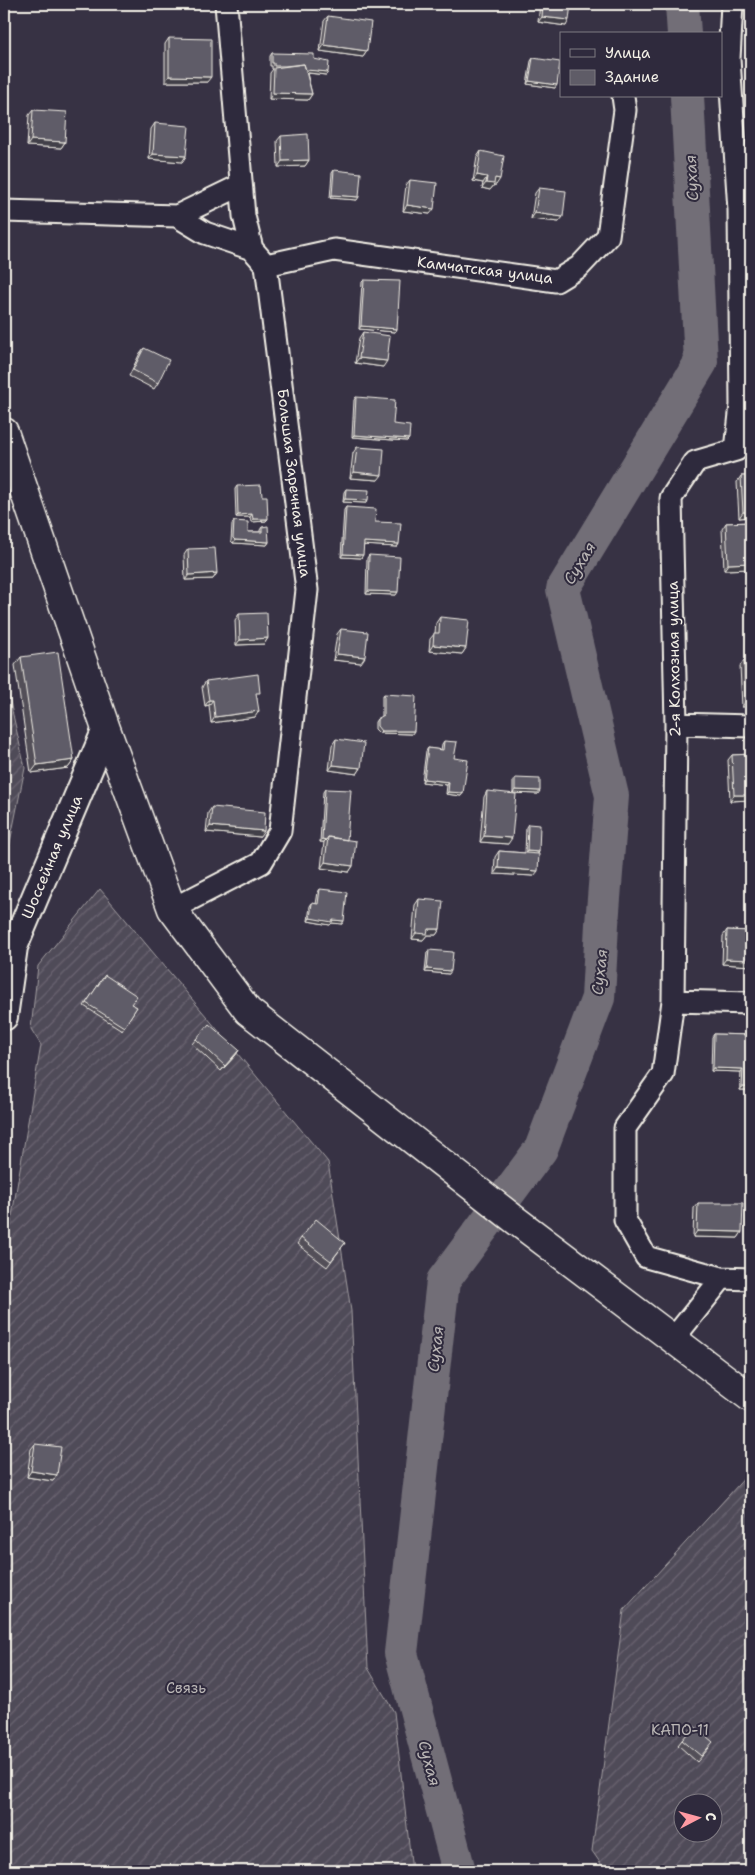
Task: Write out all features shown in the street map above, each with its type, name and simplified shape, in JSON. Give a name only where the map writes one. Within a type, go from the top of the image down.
[{"type":"main road","points":[[4,432],[106,729],[172,909],[248,1011],[514,1219],[751,1398]]},
{"type":"street","points":[[226,4],[244,216],[252,249],[266,265]]},
{"type":"street","name":"2-я Колхозная улица","points":[[732,4],[729,59],[745,210],[741,405],[744,450],[695,462],[671,498],[676,724],[673,1001],[663,1074],[624,1128],[625,1220],[646,1257],[722,1278],[751,1279]]},
{"type":"street","name":"Камчатская улица","points":[[266,265],[334,250],[556,281],[579,267],[608,236],[625,110],[623,98]]},
{"type":"street","points":[[4,211],[177,216],[241,185]]},
{"type":"street","points":[[177,216],[205,234],[252,249]]},
{"type":"street","name":"Большая Заречная улица","points":[[172,909],[261,863],[280,831],[307,590],[266,265]]},
{"type":"street","points":[[676,724],[751,726]]},
{"type":"street","name":"Шоссейная улица","points":[[4,1017],[14,947],[106,729]]},
{"type":"street","points":[[673,1001],[751,1003]]},
{"type":"street","points":[[674,1338],[722,1278]]},
{"type":"green space","points":[[4,675],[25,768],[4,872]]},
{"type":"green space","name":"Связь","points":[[100,889],[328,1162],[351,1311],[368,1668],[394,1712],[412,1871],[4,1871],[4,1263],[41,1045],[31,1029],[38,966]]},
{"type":"green space","name":"КАПО-11","points":[[749,1473],[751,1475],[751,1871],[606,1871],[592,1851],[624,1610]]},
{"type":"building","points":[[543,4],[571,4],[569,20],[542,17]]},
{"type":"building","points":[[328,16],[371,22],[367,51],[324,45]]},
{"type":"building","points":[[169,38],[211,39],[211,77],[169,76]]},
{"type":"building","points":[[272,53],[314,54],[314,59],[329,62],[328,72],[306,70],[304,64],[274,66],[274,63],[272,63]]},
{"type":"building","points":[[533,58],[560,62],[557,85],[529,81]]},
{"type":"building","points":[[304,64],[312,94],[273,93],[274,68]]},
{"type":"building","points":[[33,110],[67,112],[65,142],[31,140]]},
{"type":"building","points":[[155,123],[189,126],[186,156],[153,154]]},
{"type":"building","points":[[308,134],[309,160],[282,161],[281,136]]},
{"type":"building","points":[[481,151],[504,156],[500,179],[495,178],[494,184],[486,183],[487,177],[477,175]]},
{"type":"building","points":[[334,170],[361,173],[359,197],[332,195]]},
{"type":"building","points":[[410,180],[437,183],[434,209],[407,205]]},
{"type":"building","points":[[539,188],[566,191],[563,217],[535,213]]},
{"type":"building","points":[[364,280],[400,281],[397,329],[361,326]]},
{"type":"building","points":[[363,332],[390,336],[387,361],[359,358]]},
{"type":"building","points":[[144,348],[169,360],[158,383],[133,370]]},
{"type":"building","points":[[356,397],[395,400],[393,424],[410,426],[409,439],[354,435]]},
{"type":"building","points":[[357,447],[384,449],[382,475],[354,472]]},
{"type":"building","points":[[741,476],[751,476],[751,512],[743,512]]},
{"type":"building","points":[[261,485],[262,496],[267,496],[268,519],[253,519],[252,514],[238,515],[237,486]]},
{"type":"building","points":[[346,489],[369,490],[368,500],[345,499]]},
{"type":"building","points":[[346,507],[376,509],[375,522],[401,523],[399,544],[364,542],[363,555],[343,554]]},
{"type":"building","points":[[234,521],[248,522],[248,532],[262,532],[262,527],[268,526],[269,542],[235,540],[233,538]]},
{"type":"building","points":[[751,522],[751,563],[728,564],[726,523]]},
{"type":"building","points":[[215,548],[217,573],[189,575],[188,549]]},
{"type":"building","points":[[369,555],[400,557],[398,592],[368,591]]},
{"type":"building","points":[[267,613],[268,638],[240,640],[239,614]]},
{"type":"building","points":[[440,617],[469,620],[466,648],[433,645],[434,633],[439,633]]},
{"type":"building","points":[[341,629],[368,632],[365,657],[337,654]]},
{"type":"building","points":[[58,652],[74,760],[37,765],[21,657]]},
{"type":"building","points":[[744,660],[751,660],[751,701],[746,701]]},
{"type":"building","points":[[258,674],[260,693],[256,693],[259,711],[215,717],[213,700],[209,700],[206,681]]},
{"type":"building","points":[[384,694],[416,696],[414,731],[381,731],[377,726],[377,719],[384,715]]},
{"type":"building","points":[[336,739],[364,743],[361,768],[333,765]]},
{"type":"building","points":[[444,741],[457,742],[454,758],[468,760],[463,793],[448,792],[449,782],[424,779],[428,748],[443,750]]},
{"type":"building","points":[[751,754],[751,795],[734,795],[732,755]]},
{"type":"building","points":[[515,778],[540,779],[540,791],[515,790]]},
{"type":"building","points":[[325,789],[351,790],[347,840],[328,837],[326,840],[322,839]]},
{"type":"building","points":[[487,791],[516,794],[512,838],[484,836]]},
{"type":"building","points":[[212,807],[265,812],[264,831],[210,826]]},
{"type":"building","points":[[528,824],[540,825],[539,852],[527,851]]},
{"type":"building","points":[[328,837],[356,841],[353,866],[325,862]]},
{"type":"building","points":[[499,851],[539,854],[538,871],[498,868]]},
{"type":"building","points":[[320,889],[347,892],[344,921],[333,920],[332,922],[310,918],[312,903],[318,904]]},
{"type":"building","points":[[419,899],[443,901],[440,929],[428,929],[427,934],[416,933]]},
{"type":"building","points":[[727,930],[751,931],[751,960],[726,959]]},
{"type":"building","points":[[429,950],[453,952],[451,971],[427,969]]},
{"type":"building","points":[[105,975],[137,996],[131,1004],[137,1007],[124,1027],[86,1003]]},
{"type":"building","points":[[209,1024],[239,1050],[225,1066],[196,1039]]},
{"type":"building","points":[[714,1034],[751,1035],[751,1087],[742,1087],[743,1069],[713,1068]]},
{"type":"building","points":[[698,1203],[743,1203],[742,1232],[697,1231]]},
{"type":"building","points":[[316,1219],[345,1243],[331,1261],[301,1238]]},
{"type":"building","points":[[35,1444],[61,1447],[57,1475],[31,1471]]},
{"type":"building","points":[[694,1726],[713,1742],[701,1756],[682,1740]]},
{"type":"waterway","name":"Сухая","points":[[682,4],[684,32]]},
{"type":"waterway","name":"Сухая","points":[[459,1871],[401,1653],[443,1281],[541,1149],[598,998],[612,796],[563,589],[701,362],[687,98]]}]
